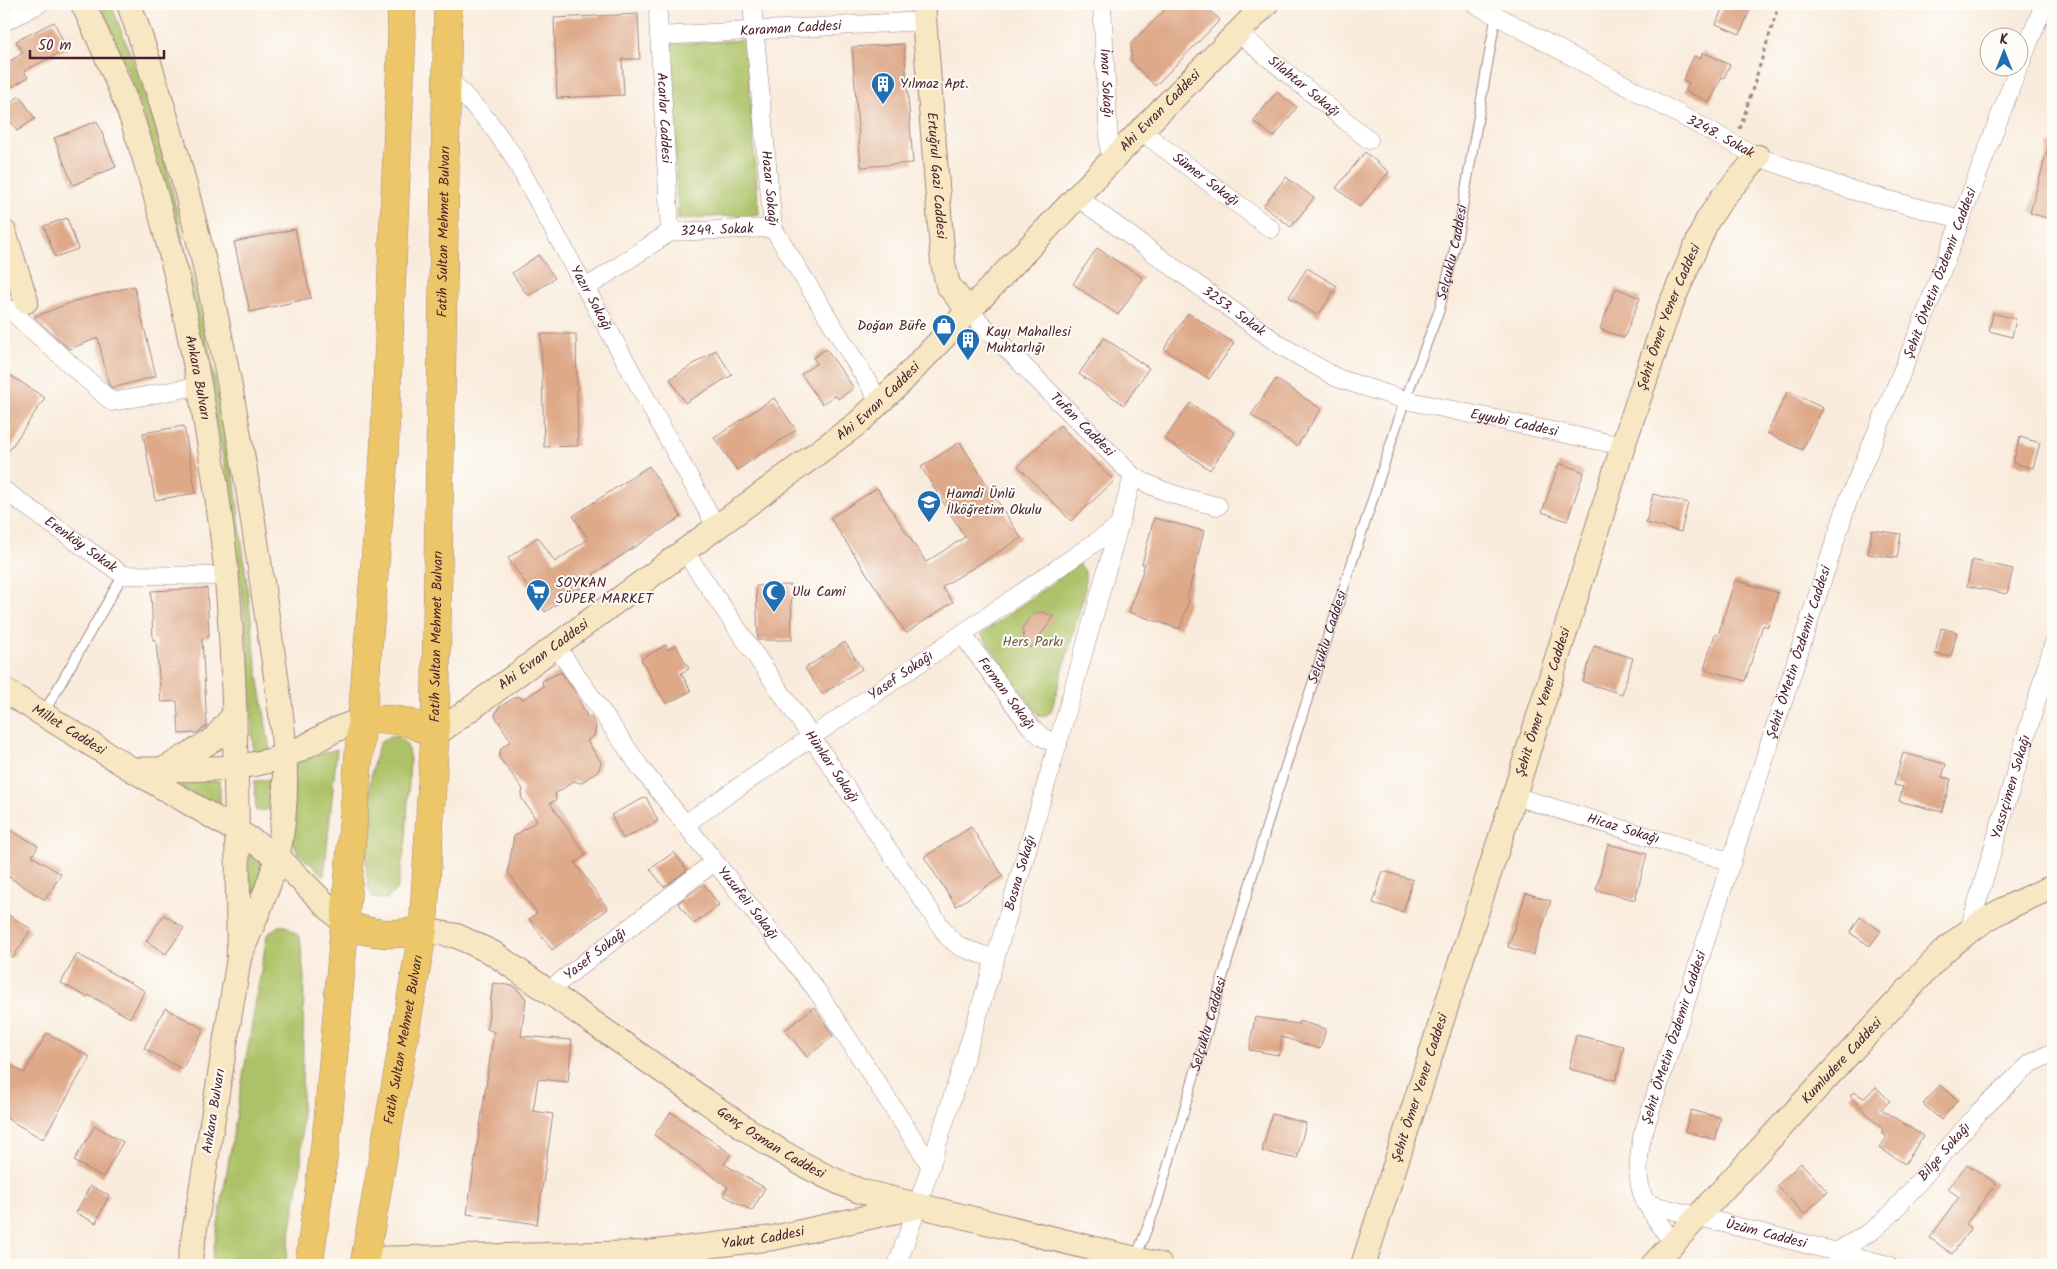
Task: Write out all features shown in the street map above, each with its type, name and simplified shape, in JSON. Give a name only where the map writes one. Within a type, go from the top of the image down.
[{"type":"highway","points":[[309,1265],[328,1122],[384,456],[402,33],[401,4]]},
{"type":"highway","name":"Fatih Sultan Mehmet Bulvarı","points":[[364,1262],[423,930],[435,735],[448,4]]},
{"type":"highway","points":[[362,721],[393,719],[408,721],[435,735]]},
{"type":"highway","points":[[345,924],[384,935],[423,930]]},
{"type":"street","points":[[4,22],[39,4]]},
{"type":"street","name":"Ankara Bulvarı","points":[[84,4],[121,91],[141,149],[180,294],[198,386],[221,525],[234,714],[238,958],[189,1265]]},
{"type":"street","name":"Ankara Bulvarı","points":[[129,4],[154,72],[187,194],[228,370],[261,572],[286,756],[284,817],[278,858],[238,958]]},
{"type":"street","name":"Hazar Sokağı","points":[[752,4],[773,228],[880,402]]},
{"type":"street","name":"İmar Sokağı","points":[[1102,4],[1110,162]]},
{"type":"street","name":"Ahi Evran Caddesi","points":[[435,735],[834,443],[880,402],[1077,196],[1266,4]]},
{"type":"street","name":"3248. Sokak","points":[[1476,4],[1497,10],[1735,146],[1758,157],[1851,190],[1961,219]]},
{"type":"street","name":"Şehit ÖMetin Özdemir Caddesi","points":[[2030,39],[2044,4]]},
{"type":"street","name":"Acarlar Caddesi","points":[[658,9],[670,232]]},
{"type":"street","name":"Karaman Caddesi","points":[[659,36],[754,31],[924,12]]},
{"type":"street","name":"Ertuğrul Gazi Caddesi","points":[[924,12],[943,263],[948,285],[968,310]]},
{"type":"street","name":"Silahtar Sokağı","points":[[1238,32],[1369,140]]},
{"type":"street","name":"Yazır Sokağı","points":[[448,78],[489,122],[512,154],[717,528]]},
{"type":"street","name":"Şehit ÖMetin Özdemir Caddesi","points":[[1673,1243],[1645,1203],[1638,1178],[1637,1164],[1642,1137],[1848,501],[1919,331],[2014,78]]},
{"type":"street","name":"Sümer Sokağı","points":[[1141,131],[1271,229]]},
{"type":"street","name":"Şehit Ömer Yener Caddesi","points":[[1363,1265],[1514,796],[1623,446],[1668,311],[1707,221],[1723,196],[1758,157]]},
{"type":"street","name":"3253. Sokak","points":[[1077,196],[1280,345],[1337,378],[1405,400]]},
{"type":"street","name":"3249. Sokak","points":[[586,288],[670,232],[773,228]]},
{"type":"street","points":[[4,232],[18,305],[112,402],[198,386]]},
{"type":"street","name":"Tufan Caddesi","points":[[968,310],[1133,476],[1152,487],[1176,497],[1218,506]]},
{"type":"street","name":"Eyyubi Caddesi","points":[[1405,400],[1623,446]]},
{"type":"street","name":"Bosna Sokağı","points":[[897,1265],[919,1206],[995,959],[1058,745],[1133,476]]},
{"type":"street","name":"Erenköy Sokak","points":[[4,490],[123,575],[225,576]]},
{"type":"street","name":"Yasef Sokağı","points":[[685,824],[1119,526]]},
{"type":"street","name":"Hünkar Sokağı","points":[[685,552],[813,736],[948,937],[960,947],[995,959]]},
{"type":"street","name":"Ferman Sokağı","points":[[962,634],[1030,726],[1042,737],[1058,745]]},
{"type":"street","name":"Yassıçimen Sokağı","points":[[1969,930],[2053,645]]},
{"type":"street","name":"Yusufeli Sokağı","points":[[556,646],[640,767],[818,991],[931,1166]]},
{"type":"street","name":"Millet Caddesi","points":[[4,690],[42,715],[237,831]]},
{"type":"street","points":[[164,769],[214,739],[234,714]]},
{"type":"street","points":[[133,770],[236,767],[286,756],[336,728],[362,721]]},
{"type":"street","name":"Hicaz Sokağı","points":[[1514,796],[1732,862]]},
{"type":"street","points":[[237,831],[278,858],[345,924]]},
{"type":"street","name":"Yasef Sokağı","points":[[548,991],[714,862]]},
{"type":"street","name":"Kumludere Caddesi","points":[[1653,1265],[1696,1216],[1943,952],[1969,930],[2000,910],[2053,888]]},
{"type":"street","name":"Genç Osman Caddesi","points":[[423,930],[457,936],[493,953],[790,1158],[829,1180],[860,1191],[1134,1262],[1160,1265]]},
{"type":"street","name":"Bilge Sokağı","points":[[1836,1252],[1873,1230],[1891,1214],[1978,1112],[2024,1069],[2053,1052]]},
{"type":"street","name":"Üzüm Caddesi","points":[[1645,1203],[1888,1265]]},
{"type":"street","name":"Yakut Caddesi","points":[[364,1262],[648,1253],[773,1238],[919,1206]]},
{"type":"lane","name":"Selçuklu Caddesi","points":[[1134,1262],[1148,1232],[1157,1204],[1272,808],[1405,400],[1439,311],[1457,239],[1497,10]]},
{"type":"lane","points":[[42,715],[123,575]]},
{"type":"path","points":[[1735,146],[1779,4]]},
{"type":"green space","points":[[100,4],[111,4],[146,95],[163,151],[211,358],[235,483],[256,661],[270,751],[253,753],[249,654],[228,481],[199,341],[155,152],[133,86]]},
{"type":"green space","points":[[746,40],[759,214],[678,219],[670,44]]},
{"type":"green space","name":"Hers Parkı","points":[[1079,564],[1085,571],[1085,591],[1051,712],[1044,717],[1038,715],[981,634]]},
{"type":"green space","points":[[392,736],[399,737],[407,745],[410,760],[406,839],[398,887],[388,899],[376,899],[371,895],[366,864],[369,790],[377,750],[383,739]]},
{"type":"green space","points":[[337,749],[324,876],[299,854],[292,841],[296,761]]},
{"type":"green space","points":[[182,780],[220,781],[220,807],[182,788]]},
{"type":"green space","points":[[271,780],[273,809],[256,811],[254,781]]},
{"type":"green space","points":[[249,853],[256,853],[264,865],[254,897],[247,897]]},
{"type":"green space","points":[[278,926],[286,926],[300,937],[304,979],[301,1167],[285,1265],[211,1265],[267,935]]},
{"type":"building","points":[[1171,4],[1203,4],[1220,20],[1155,86],[1131,61],[1131,43]]},
{"type":"building","points":[[1724,4],[1744,4],[1751,7],[1740,34],[1716,24]]},
{"type":"building","points":[[638,14],[640,59],[622,59],[624,95],[557,98],[554,18]]},
{"type":"building","points":[[54,22],[67,49],[24,71],[28,77],[9,89],[4,81],[4,65],[23,53],[16,41]]},
{"type":"building","name":"Yılmaz Apt.","points":[[904,44],[913,163],[861,167],[852,47]]},
{"type":"building","points":[[1703,52],[1730,65],[1710,102],[1685,91],[1689,83],[1683,80],[1694,56],[1700,59]]},
{"type":"building","points":[[1277,92],[1297,107],[1274,137],[1253,121]]},
{"type":"building","points":[[20,96],[35,119],[17,131],[4,111],[4,107]]},
{"type":"building","points":[[97,121],[116,167],[73,185],[54,138]]},
{"type":"building","points":[[2049,144],[2053,144],[2053,220],[2030,213]]},
{"type":"building","points":[[1365,152],[1389,172],[1360,207],[1336,188]]},
{"type":"building","points":[[1286,177],[1314,198],[1291,227],[1263,206]]},
{"type":"building","points":[[67,218],[78,249],[55,257],[44,226]]},
{"type":"building","points":[[295,229],[311,298],[250,312],[234,242]]},
{"type":"building","points":[[1097,248],[1143,278],[1118,315],[1073,284]]},
{"type":"building","points":[[538,255],[555,278],[528,296],[512,273]]},
{"type":"building","points":[[1307,268],[1337,286],[1318,316],[1289,297]]},
{"type":"building","points":[[134,286],[156,376],[112,388],[109,385],[98,338],[69,349],[34,317],[75,301]]},
{"type":"building","points":[[1616,288],[1640,298],[1624,338],[1600,329]]},
{"type":"building","points":[[1188,313],[1234,343],[1209,379],[1164,349]]},
{"type":"building","points":[[1993,313],[2016,319],[2012,337],[1989,331]]},
{"type":"building","points":[[541,334],[576,334],[578,446],[544,447]]},
{"type":"building","points":[[1104,338],[1149,368],[1124,405],[1079,374]]},
{"type":"building","points":[[826,349],[854,388],[838,399],[835,395],[822,404],[801,374],[817,363],[813,358]]},
{"type":"building","points":[[716,350],[732,375],[685,403],[670,379]]},
{"type":"building","points":[[4,371],[45,398],[4,458]]},
{"type":"building","points":[[1276,379],[1321,409],[1297,446],[1251,415]]},
{"type":"building","points":[[1788,391],[1823,408],[1802,450],[1767,433]]},
{"type":"building","points":[[774,398],[796,430],[737,470],[714,438]]},
{"type":"building","points":[[1190,403],[1235,433],[1210,470],[1165,439]]},
{"type":"building","points":[[1060,425],[1114,481],[1071,521],[1018,466]]},
{"type":"building","points":[[184,426],[196,493],[155,500],[143,433]]},
{"type":"building","points":[[2020,437],[2040,443],[2033,468],[2013,463]]},
{"type":"building","points":[[960,442],[1021,538],[942,587],[953,602],[906,633],[830,518],[877,488],[926,562],[965,537],[921,467]]},
{"type":"building","points":[[1559,463],[1584,472],[1567,521],[1542,512]]},
{"type":"building","points":[[649,466],[681,517],[593,574],[596,578],[545,612],[508,558],[538,537],[555,562],[588,539],[573,516]]},
{"type":"building","points":[[1653,494],[1688,503],[1681,532],[1646,523]]},
{"type":"building","points":[[1154,518],[1204,531],[1187,599],[1189,600],[1180,629],[1129,612],[1145,564],[1142,564]]},
{"type":"building","points":[[1872,530],[1901,534],[1897,558],[1868,554]]},
{"type":"building","points":[[1972,560],[2013,569],[2007,594],[1967,586]]},
{"type":"building","points":[[1735,580],[1778,593],[1768,627],[1763,625],[1745,681],[1704,669],[1715,634],[1718,635]]},
{"type":"building","name":"Ulu Cami","points":[[791,585],[792,640],[758,640],[756,586]]},
{"type":"building","points":[[207,588],[209,637],[202,638],[207,726],[197,733],[179,734],[177,701],[161,702],[156,640],[153,640],[151,591]]},
{"type":"building","points":[[1043,612],[1054,617],[1031,648],[1024,639],[1022,628],[1033,614]]},
{"type":"building","points":[[1941,628],[1957,632],[1951,657],[1935,654]]},
{"type":"building","points":[[845,642],[862,669],[822,694],[805,668]]},
{"type":"building","points":[[666,645],[668,650],[676,645],[689,669],[681,673],[691,691],[666,704],[641,659]]},
{"type":"building","points":[[1594,646],[1633,658],[1622,694],[1583,682]]},
{"type":"building","points":[[561,672],[575,692],[588,718],[591,716],[596,727],[594,736],[587,741],[601,762],[599,770],[581,783],[574,781],[555,794],[556,800],[550,803],[586,855],[575,863],[608,909],[552,950],[529,919],[537,913],[508,872],[514,836],[537,821],[521,797],[523,789],[499,757],[501,748],[511,741],[495,716],[498,708],[517,696],[523,699],[543,687],[542,681]]},
{"type":"building","points":[[1903,753],[1946,764],[1942,777],[1951,779],[1942,812],[1899,801],[1903,787],[1894,785]]},
{"type":"building","points":[[646,797],[658,821],[623,839],[611,815]]},
{"type":"building","points":[[4,826],[38,846],[32,856],[61,874],[45,900],[4,874]]},
{"type":"building","points":[[971,827],[1003,876],[956,906],[924,857]]},
{"type":"building","points":[[1608,844],[1647,854],[1635,900],[1596,890]]},
{"type":"building","points":[[674,852],[687,870],[664,887],[650,869]]},
{"type":"building","points":[[1383,871],[1413,880],[1403,912],[1373,903]]},
{"type":"building","points":[[704,884],[719,905],[694,924],[678,903]]},
{"type":"building","points":[[1526,893],[1551,901],[1533,955],[1508,947]]},
{"type":"building","points":[[4,912],[31,929],[13,958],[4,952]]},
{"type":"building","points":[[164,915],[184,928],[166,954],[146,941]]},
{"type":"building","points":[[1860,917],[1881,931],[1870,946],[1850,933]]},
{"type":"building","points":[[77,954],[145,991],[130,1018],[89,995],[87,997],[61,983]]},
{"type":"building","points":[[493,983],[514,986],[526,999],[521,1036],[572,1040],[568,1082],[538,1079],[533,1111],[553,1114],[537,1224],[467,1214],[494,1032],[487,1029]]},
{"type":"building","points":[[814,1007],[833,1036],[807,1057],[785,1030]]},
{"type":"building","points":[[165,1008],[204,1029],[182,1069],[144,1048]]},
{"type":"building","points":[[1255,1017],[1298,1024],[1299,1021],[1326,1029],[1320,1049],[1282,1037],[1279,1055],[1249,1050]]},
{"type":"building","points":[[47,1033],[90,1057],[43,1139],[4,1117],[4,1061],[24,1073]]},
{"type":"building","points":[[1576,1035],[1624,1046],[1616,1080],[1569,1069]]},
{"type":"building","points":[[1940,1085],[1958,1100],[1941,1120],[1923,1104]]},
{"type":"building","points":[[1876,1087],[1890,1101],[1881,1109],[1923,1136],[1905,1164],[1880,1148],[1887,1137],[1881,1133],[1883,1130],[1850,1096],[1854,1092],[1864,1098]]},
{"type":"building","points":[[1691,1110],[1721,1118],[1715,1140],[1685,1131]]},
{"type":"building","points":[[671,1112],[731,1154],[724,1164],[765,1188],[752,1211],[723,1195],[728,1187],[654,1135]]},
{"type":"building","points":[[1272,1114],[1306,1123],[1297,1159],[1262,1151]]},
{"type":"building","points":[[95,1126],[123,1142],[103,1177],[74,1161]]},
{"type":"building","points":[[1801,1163],[1828,1192],[1804,1214],[1777,1186]]},
{"type":"building","points":[[1967,1164],[1996,1183],[1966,1224],[1971,1228],[1952,1254],[1930,1238],[1959,1197],[1948,1189]]},
{"type":"building","points":[[90,1186],[109,1195],[96,1223],[76,1213]]},
{"type":"place","name":"Yılmaz Apt.","points":[[883,105]]},
{"type":"place","name":"Doğan Büfe","points":[[944,347]]},
{"type":"place","name":"Kayı Mahallesi Muhtarlığı","points":[[968,361]]},
{"type":"place","name":"Hamdi Ünlü İlköğretim Okulu","points":[[929,523]]},
{"type":"place","name":"SOYKAN SÜPER MARKET","points":[[538,612]]},
{"type":"place","name":"Ulu Cami","points":[[774,613]]}]
